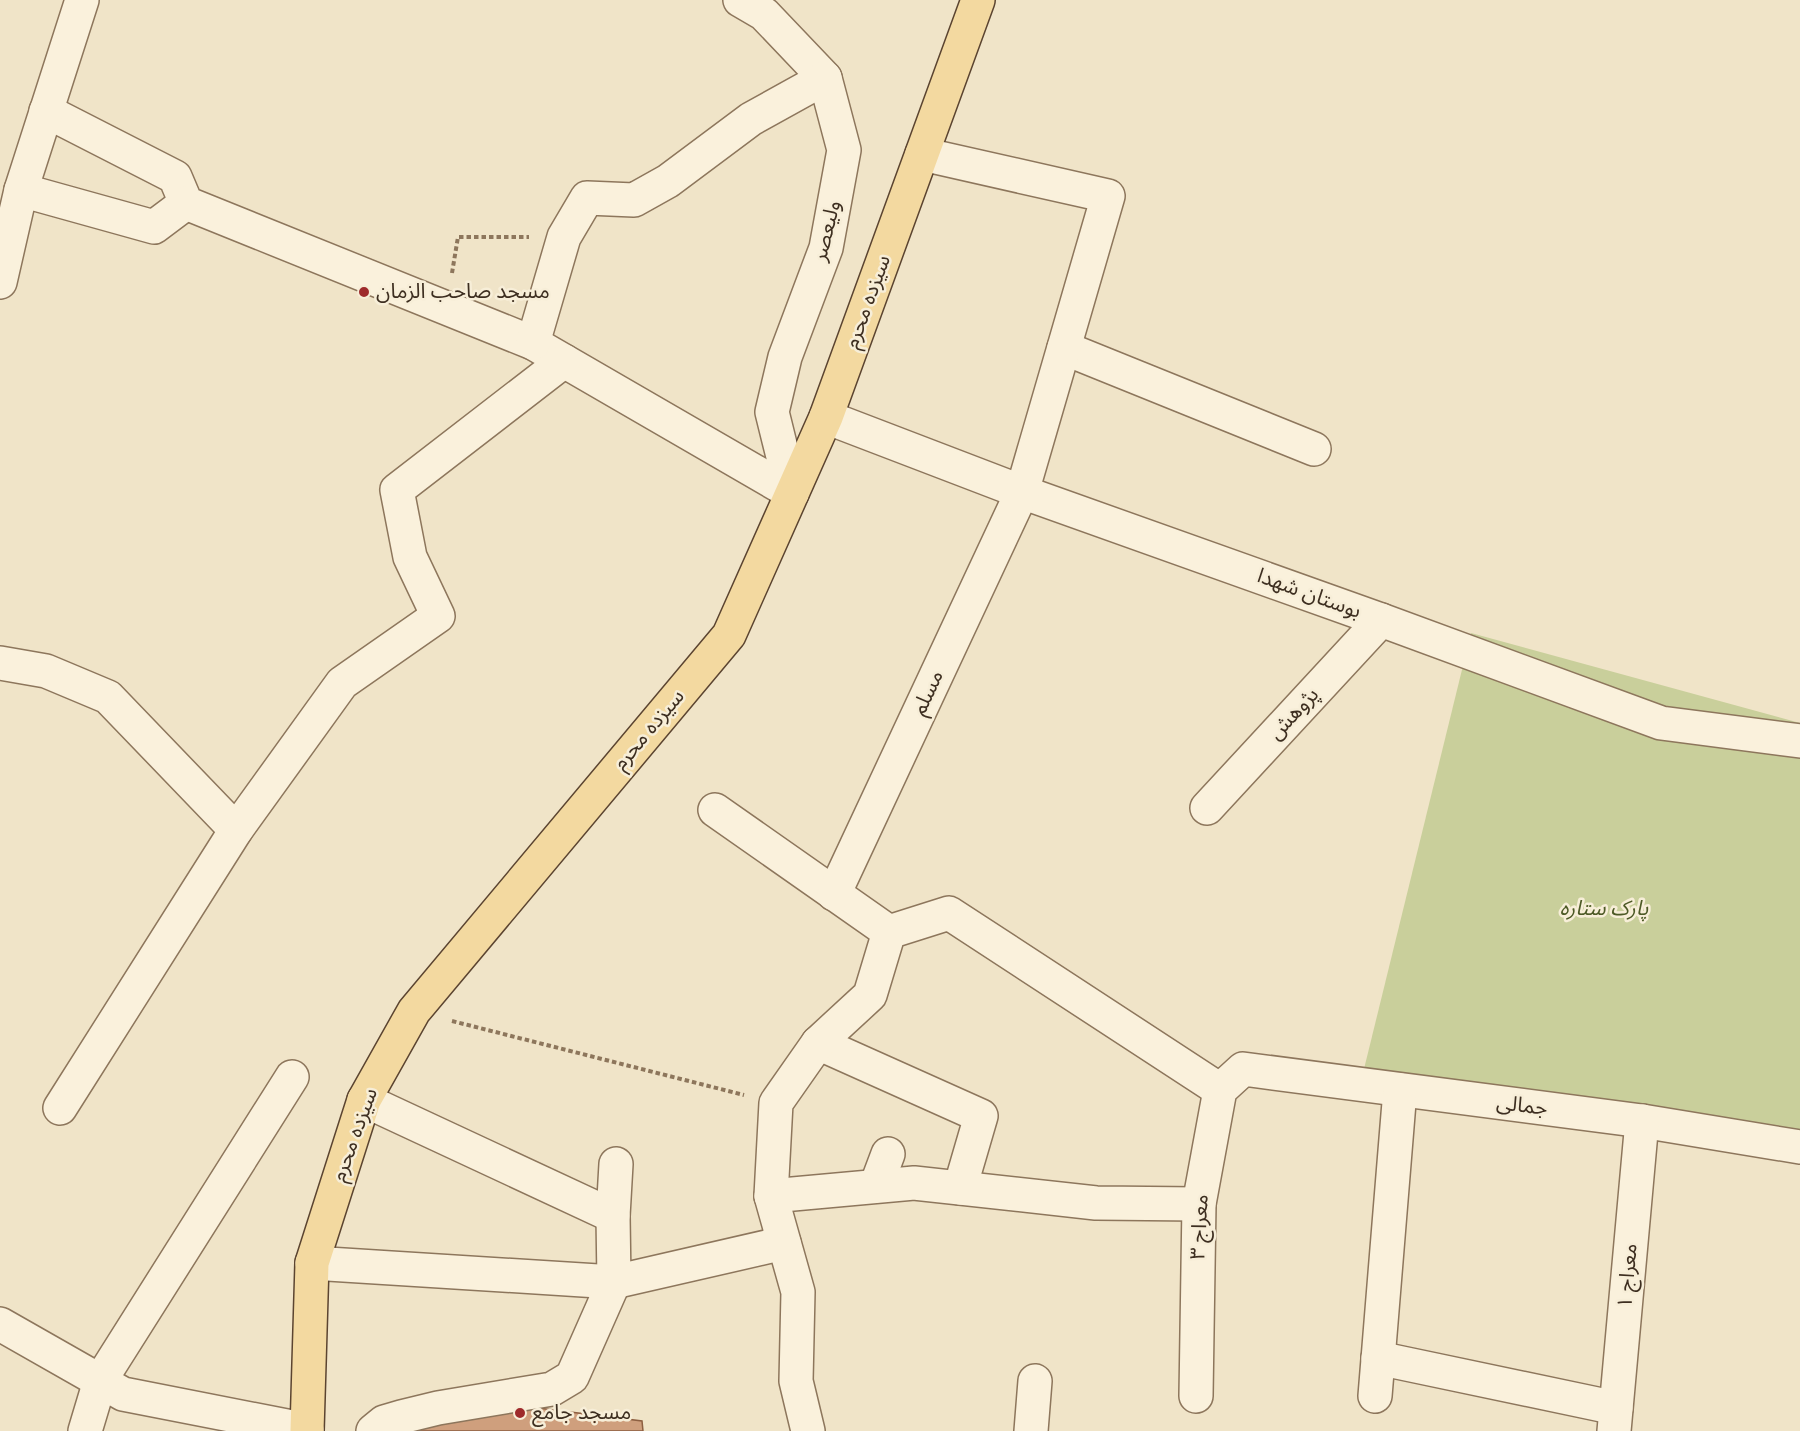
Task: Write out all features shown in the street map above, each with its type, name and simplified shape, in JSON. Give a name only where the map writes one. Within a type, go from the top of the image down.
[{"type":"main road","name":"سیزده محرم","points":[[307,1430],[312,1263],[364,1100],[414,1011],[729,635],[826,417],[978,0]]},
{"type":"street","points":[[0,282],[21,190],[82,0]]},
{"type":"street","name":"ولیعصر","points":[[742,0],[764,14],[825,78],[844,150],[826,248],[785,357],[772,412],[792,493]]},
{"type":"street","points":[[533,343],[564,237],[587,198],[634,200],[668,181],[751,119],[825,78]]},
{"type":"street","points":[[45,111],[175,177],[186,203],[533,343],[792,493]]},
{"type":"street","name":"مسلم","points":[[834,894],[1022,492],[1108,196],[922,154]]},
{"type":"street","points":[[21,190],[154,227],[186,203]]},
{"type":"street","points":[[1064,348],[1314,449]]},
{"type":"street","points":[[60,1108],[236,830],[342,683],[438,616],[410,557],[398,490],[564,361]]},
{"type":"street","name":"بوستان شهدا","points":[[826,417],[1022,492],[1381,620],[1660,723],[1800,741]]},
{"type":"street","name":"پژوهش","points":[[1207,808],[1381,620]]},
{"type":"street","points":[[0,663],[46,671],[108,697],[236,830]]},
{"type":"street","points":[[715,810],[889,932]]},
{"type":"street","points":[[889,932],[949,913],[1231,1079]]},
{"type":"street","points":[[808,1431],[796,1381],[798,1292],[771,1196],[776,1103],[819,1043],[870,995],[889,932]]},
{"type":"street","points":[[819,1043],[981,1116],[960,1188]]},
{"type":"street","points":[[85,1431],[100,1381],[292,1077]]},
{"type":"street","name":"جمالی","points":[[1231,1079],[1400,1090],[1642,1121],[1800,1147]]},
{"type":"street","name":"معراج ۳","points":[[1196,1396],[1199,1204],[1231,1079]]},
{"type":"street","points":[[1375,1396],[1400,1090]]},
{"type":"street","points":[[364,1100],[613,1216]]},
{"type":"street","name":"معراج ۱","points":[[1615,1419],[1642,1121]]},
{"type":"street","points":[[876,1186],[888,1154]]},
{"type":"street","points":[[373,1431],[384,1422],[438,1408],[552,1389],[572,1377],[614,1282],[613,1216],[616,1164]]},
{"type":"street","points":[[771,1196],[914,1183],[1096,1203],[1199,1204]]},
{"type":"street","points":[[312,1263],[614,1282],[784,1243]]},
{"type":"street","points":[[0,1324],[123,1394],[307,1430]]},
{"type":"street","points":[[1378,1358],[1615,1419]]},
{"type":"street","points":[[1031,1431],[1035,1381]]},
{"type":"path","points":[[446,309],[458,237],[564,237]]},
{"type":"path","points":[[414,1011],[776,1103]]},
{"type":"green space","name":"پارک ستاره","points":[[1471,633],[1800,723],[1800,1142],[1364,1069]]},
{"type":"building","name":"مسجد جامع","points":[[506,1404],[642,1421],[643,1431],[380,1431]]},
{"type":"place","name":"مسجد صاحب الزمان","points":[[364,292]]},
{"type":"place","name":"مسجد جامع","points":[[520,1413]]}]
